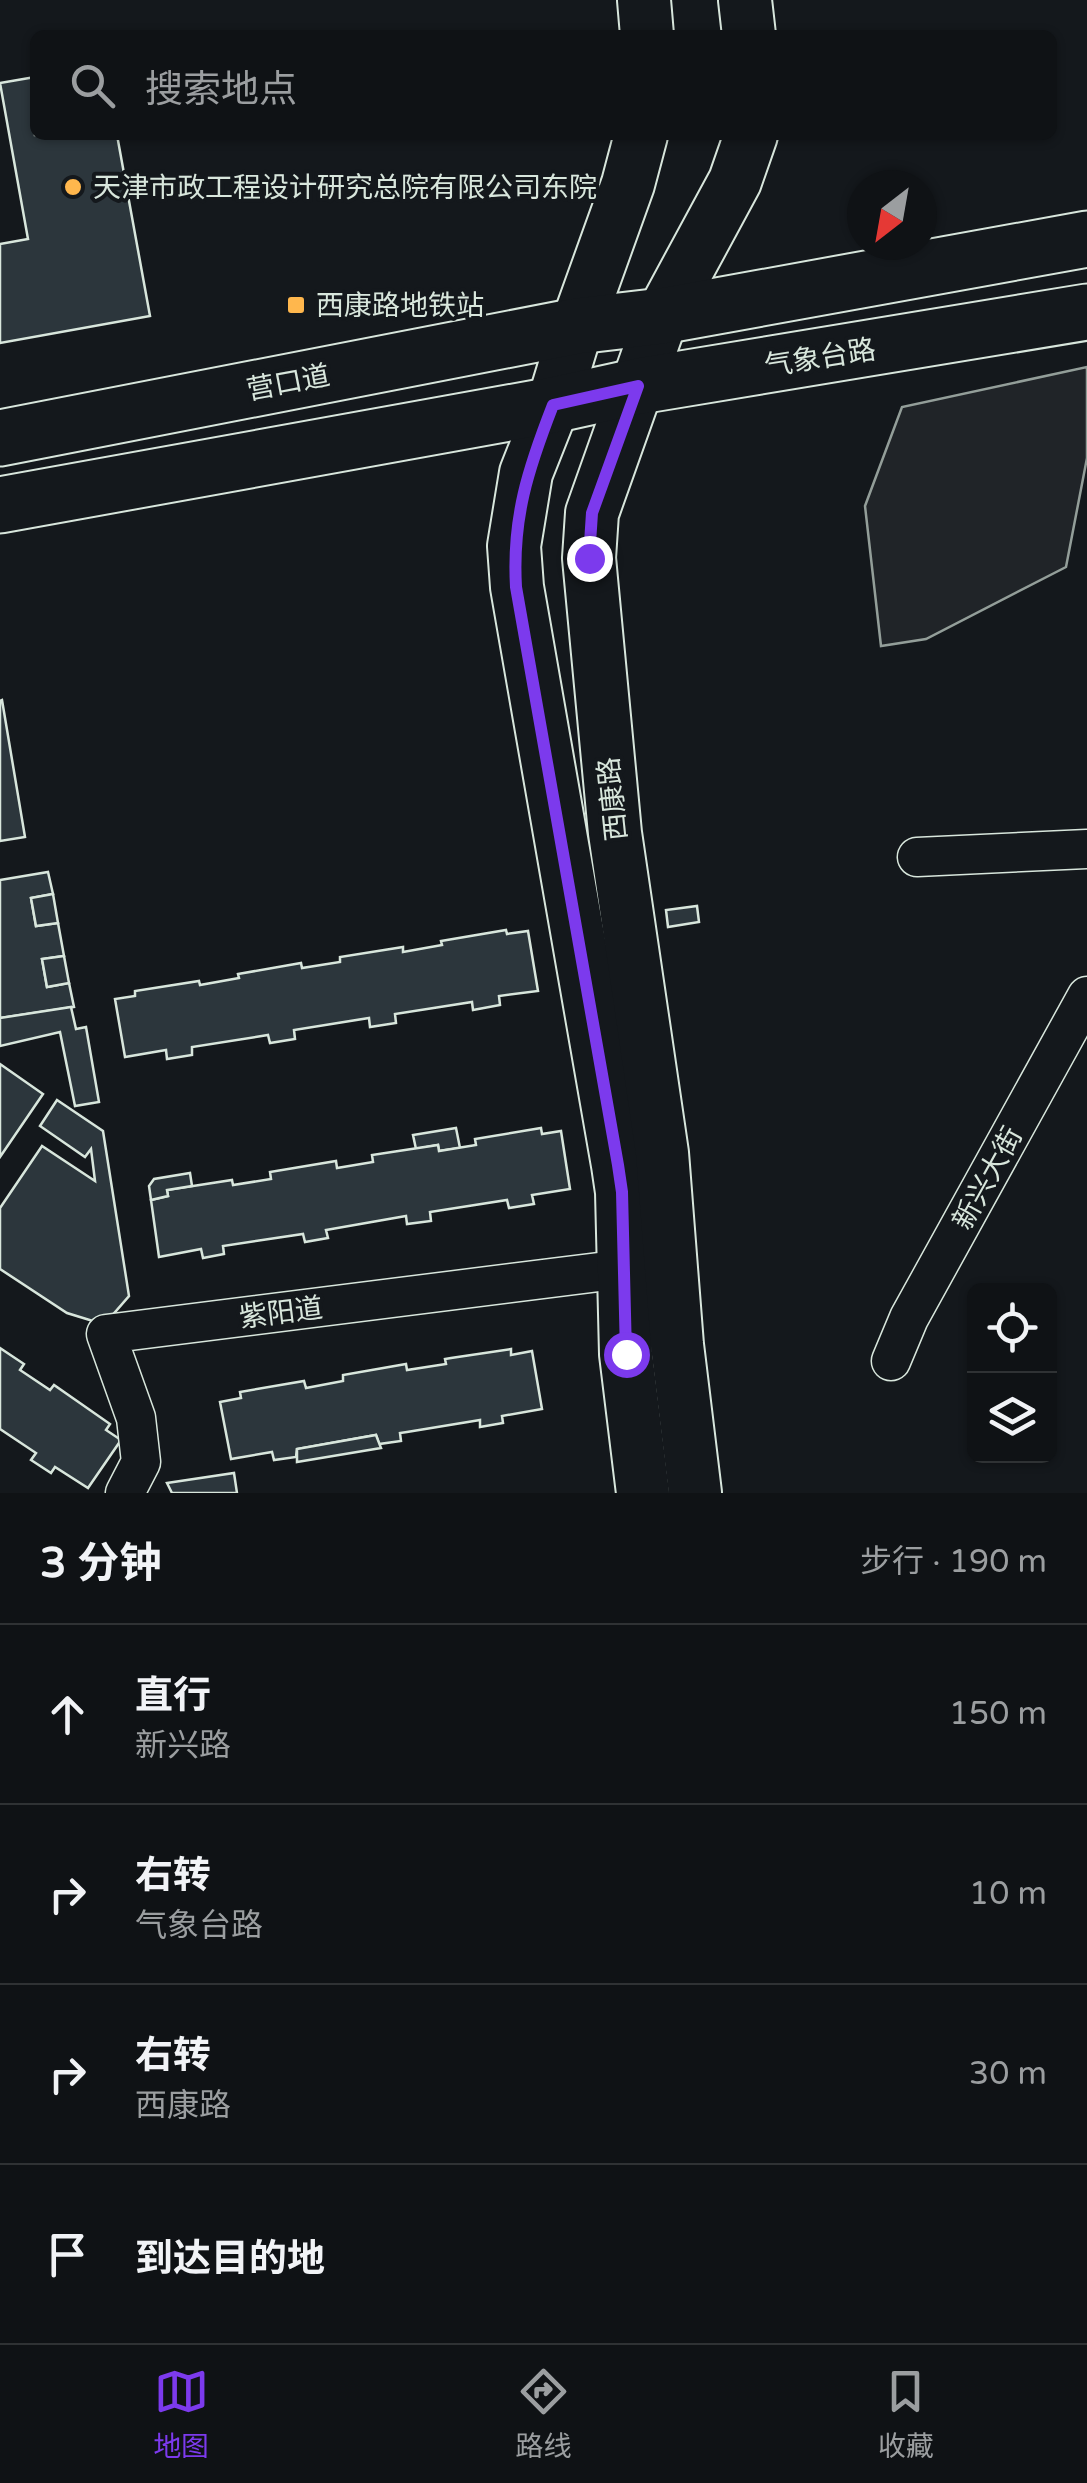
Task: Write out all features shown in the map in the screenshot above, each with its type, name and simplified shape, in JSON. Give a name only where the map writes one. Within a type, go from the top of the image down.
[{"type":"main road","points":[[644,0],[647,30]]},
{"type":"main road","points":[[746,0],[749,30]]},
{"type":"main road","points":[[640,140],[553,405],[526,473],[514,546],[516,587],[622,1192],[626,1354],[643,1493]]},
{"type":"main road","name":"西康路","points":[[695,1493],[677,1345],[662,1153],[615,833],[589,558],[592,513],[662,316],[734,181],[749,140]]},
{"type":"main road","points":[[577,326],[662,316],[1087,238]]},
{"type":"main road","name":"气象台路","points":[[553,405],[638,386],[1087,312]]},
{"type":"main road","name":"营口道","points":[[0,438],[577,326]]},
{"type":"main road","points":[[0,505],[553,405]]},
{"type":"street","points":[[917,857],[1087,850]]},
{"type":"street","name":"新兴大街","points":[[891,1361],[909,1318],[1087,996]]},
{"type":"street","name":"紫阳道","points":[[125,1493],[141,1462],[136,1418],[106,1334],[623,1269]]},
{"type":"shaded area","points":[[1087,367],[1087,458],[1066,567],[926,639],[881,646],[865,506],[902,407]]},
{"type":"building","name":"天津市政工程设计研究总院有限公司东院","points":[[30,78],[30,140],[118,140],[150,316],[0,343],[0,244],[28,239],[0,83]]},
{"type":"building","points":[[0,701],[25,837],[0,841]]},
{"type":"building","points":[[48,872],[53,894],[31,898],[36,926],[58,923],[64,956],[42,959],[47,987],[69,983],[74,1007],[0,1018],[0,880]]},
{"type":"building","points":[[53,894],[58,923],[36,926],[31,898]]},
{"type":"building","points":[[697,906],[699,922],[668,927],[666,910]]},
{"type":"building","points":[[506,930],[507,934],[528,931],[538,991],[499,996],[500,1005],[473,1010],[472,1002],[395,1014],[396,1023],[370,1027],[369,1018],[294,1030],[295,1039],[270,1043],[268,1035],[192,1047],[192,1055],[167,1059],[166,1050],[125,1057],[115,999],[135,996],[135,991],[199,981],[200,985],[239,978],[238,974],[301,963],[302,968],[340,962],[340,957],[403,947],[403,952]]},
{"type":"building","points":[[64,956],[69,983],[47,987],[42,959]]},
{"type":"building","points":[[71,1007],[76,1029],[86,1027],[99,1102],[75,1106],[60,1032],[0,1046],[0,1018]]},
{"type":"building","points":[[0,1064],[43,1094],[0,1157]]},
{"type":"building","points":[[57,1100],[103,1131],[129,1296],[109,1319],[96,1322],[67,1313],[0,1269],[0,1208],[42,1146],[95,1181],[91,1149],[85,1157],[40,1126]]},
{"type":"building","points":[[456,1128],[460,1148],[439,1151],[438,1145],[416,1149],[413,1135]]},
{"type":"building","points":[[541,1128],[542,1134],[561,1131],[570,1189],[532,1195],[534,1204],[509,1208],[507,1200],[430,1212],[431,1221],[407,1224],[406,1216],[326,1230],[328,1238],[305,1242],[303,1234],[223,1246],[224,1254],[203,1258],[201,1249],[159,1257],[151,1200],[168,1196],[167,1190],[232,1180],[233,1185],[271,1179],[270,1172],[336,1161],[337,1168],[373,1162],[372,1155],[438,1145],[439,1151],[476,1145],[475,1139]]},
{"type":"building","points":[[190,1173],[192,1186],[167,1190],[168,1196],[151,1200],[149,1186],[154,1179]]},
{"type":"building","points":[[0,1348],[24,1364],[20,1370],[50,1390],[54,1385],[110,1424],[106,1430],[121,1440],[88,1488],[55,1467],[51,1473],[31,1460],[36,1453],[0,1429]]},
{"type":"building","points":[[511,1349],[511,1355],[532,1351],[542,1409],[502,1416],[503,1423],[480,1427],[480,1420],[400,1433],[401,1441],[379,1444],[376,1435],[297,1449],[296,1457],[274,1460],[272,1452],[231,1459],[220,1402],[241,1398],[240,1392],[304,1381],[306,1388],[343,1381],[343,1375],[406,1364],[407,1370],[446,1364],[445,1359]]},
{"type":"building","points":[[376,1435],[381,1448],[297,1462],[297,1449]]},
{"type":"building","points":[[234,1473],[237,1493],[172,1493],[167,1483]]},
{"type":"place","name":"天津市政工程设计研究总院有限公司东院","points":[[73,187]]},
{"type":"place","name":"西康路地铁站","points":[[296,305]]},
{"type":"route","points":[[589,558],[592,513],[638,386],[553,405],[526,473],[514,546],[516,587],[622,1192],[626,1354]]}]
